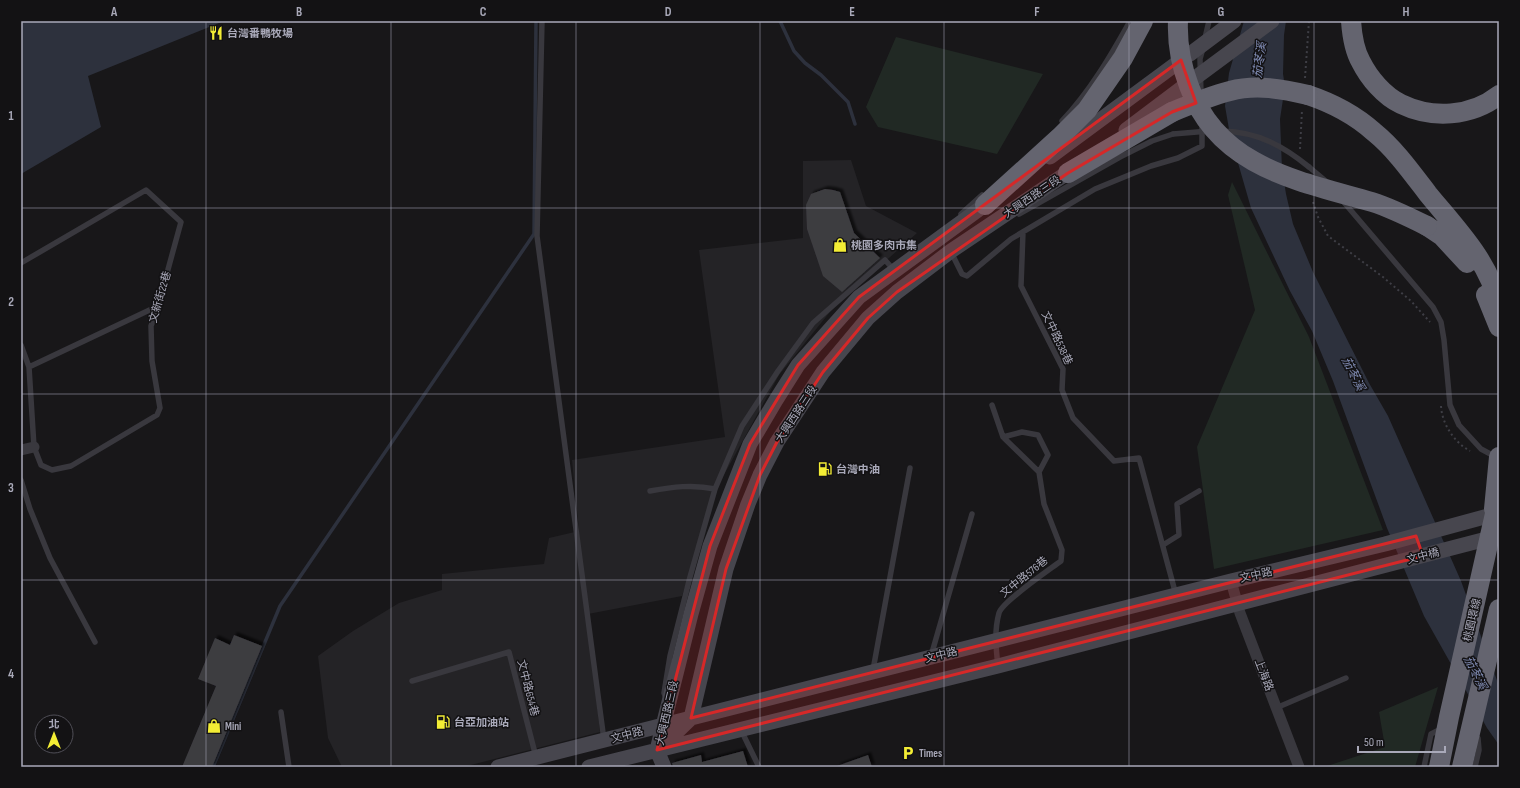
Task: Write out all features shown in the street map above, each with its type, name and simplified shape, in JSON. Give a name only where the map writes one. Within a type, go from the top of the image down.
[{"type":"highway","points":[[985,199],[1060,136],[1086,110],[1123,58],[1143,21]]},
{"type":"highway","points":[[1178,21],[1177,34],[1179,52],[1192,96],[1203,115],[1227,142],[1266,169],[1304,183],[1401,213],[1427,226],[1442,236],[1465,260],[1475,274],[1491,304],[1499,327]]},
{"type":"highway","points":[[1351,21],[1354,46],[1360,62],[1381,90],[1399,104],[1418,111],[1435,114],[1454,114],[1469,110],[1499,95]]},
{"type":"highway","points":[[1068,173],[1172,112],[1215,95],[1232,90],[1254,88],[1275,88],[1305,95],[1338,108],[1359,120],[1386,143],[1411,172],[1474,252],[1491,282],[1499,307]]},
{"type":"highway","points":[[1497,525],[1499,457]]},
{"type":"highway","name":"桃園環線","points":[[1439,767],[1497,525],[1499,496]]},
{"type":"highway","points":[[1462,767],[1499,609]]},
{"type":"street","name":"大興西路三段","points":[[657,750],[691,614],[710,546],[750,444],[798,365],[859,297],[894,270],[922,255],[985,199],[1190,54],[1234,21]]},
{"type":"street","name":"大興西路三段","points":[[657,750],[692,718],[726,569],[748,504],[760,475],[777,442],[823,372],[868,318],[944,252],[1068,173],[1272,21]]},
{"type":"street","points":[[21,450],[34,448]]},
{"type":"street","name":"文中橋","points":[[1385,544],[1444,529],[1497,525]]},
{"type":"street","name":"文中橋","points":[[1392,564],[1454,548],[1497,525]]},
{"type":"street","points":[[1416,536],[1423,556]]},
{"type":"street","name":"文中路","points":[[498,767],[1231,581],[1385,544]]},
{"type":"street","name":"文中路","points":[[589,767],[998,666],[1392,564]]},
{"type":"street","name":"上海路","points":[[1231,581],[1237,604],[1299,767]]},
{"type":"street","points":[[657,750],[664,767]]},
{"type":"lane","points":[[542,21],[537,236],[604,741]]},
{"type":"lane","points":[[1059,124],[1080,102],[1095,81],[1130,21]]},
{"type":"lane","points":[[1209,21],[1200,59],[1202,146],[1178,158],[1151,166],[1095,189],[1011,239],[967,276],[962,274],[944,252],[1152,141],[1173,134],[1204,131],[1227,131],[1251,135],[1272,142],[1292,153],[1325,180],[1433,307],[1441,322],[1450,405],[1459,425],[1481,449],[1499,457]]},
{"type":"lane","name":"文新街22巷","points":[[21,262],[146,190],[181,222],[151,326],[152,361],[160,408],[157,415],[71,466],[52,470],[41,465],[34,448],[29,367],[21,345]]},
{"type":"lane","name":"文中路538巷","points":[[1023,232],[1021,286],[1063,369],[1062,390],[1073,418],[1114,461],[1139,458],[1176,595]]},
{"type":"lane","points":[[669,704],[664,693],[670,656],[690,577],[715,489],[742,426],[778,371],[813,323],[885,260],[894,270]]},
{"type":"lane","points":[[29,367],[158,306]]},
{"type":"lane","points":[[992,404],[1003,437],[1039,472],[1048,455],[1038,435],[1022,432],[1003,437]]},
{"type":"lane","points":[[872,673],[910,468]]},
{"type":"lane","name":"文中路576巷","points":[[998,666],[995,641],[999,612],[1016,595],[1061,561],[1062,550],[1044,504],[1039,472]]},
{"type":"lane","points":[[21,480],[30,509],[50,558],[96,642]]},
{"type":"lane","points":[[650,491],[673,487],[701,485],[715,489]]},
{"type":"lane","points":[[1163,545],[1179,535],[1177,504],[1199,491]]},
{"type":"lane","points":[[930,658],[972,514]]},
{"type":"lane","name":"文中路654巷","points":[[412,681],[509,652],[536,758]]},
{"type":"lane","points":[[1276,708],[1346,678]]},
{"type":"lane","points":[[281,712],[289,767]]},
{"type":"lane","points":[[741,730],[759,767]]},
{"type":"lane","points":[[1424,767],[1431,734],[1439,730],[1454,734]]},
{"type":"lane","points":[[1462,735],[1478,738],[1479,750],[1475,767]]},
{"type":"path","points":[[1300,152],[1299,145],[1305,95],[1309,21]]},
{"type":"path","points":[[1313,202],[1318,217],[1328,236],[1383,277],[1411,301],[1432,323]]},
{"type":"path","points":[[1440,404],[1441,415],[1446,427],[1457,441],[1472,452]]},
{"type":"highlighted area","points":[[1181,60],[1196,103],[1172,112],[1068,173],[897,292],[868,318],[823,372],[777,442],[760,475],[726,569],[691,718],[1416,536],[1423,556],[657,750],[710,546],[750,444],[798,365],[859,297]]},
{"type":"shaded area","points":[[896,37],[1043,74],[997,154],[878,127],[866,107]]},
{"type":"shaded area","points":[[851,160],[866,206],[917,233],[834,307],[779,375],[720,482],[682,596],[588,614],[600,732],[463,767],[342,767],[328,738],[318,656],[353,631],[399,603],[442,590],[442,574],[544,564],[549,538],[579,531],[572,460],[725,437],[699,250],[803,238],[803,161]]},
{"type":"shaded area","points":[[1232,182],[1309,337],[1383,530],[1214,569],[1197,447],[1255,310],[1228,195]]},
{"type":"shaded area","points":[[1438,687],[1415,767],[1324,767],[1385,747],[1379,712]]},
{"type":"water","points":[[21,21],[224,21],[88,76],[101,127],[21,174]]},
{"type":"water","name":"茄苳溪","points":[[1244,21],[1286,21],[1284,35],[1283,74],[1285,86],[1280,119],[1282,169],[1293,224],[1313,272],[1369,383],[1388,416],[1461,581],[1499,686],[1499,745],[1487,728],[1424,616],[1387,528],[1333,381],[1312,331],[1290,291],[1251,208],[1230,135],[1225,106],[1229,73]]},
{"type":"building","name":"桃園多肉市集","points":[[825,189],[840,192],[854,233],[880,258],[842,292],[823,276],[807,229],[806,205],[811,194]]},
{"type":"building","name":"Mini","points":[[234,635],[262,646],[212,767],[182,767],[216,686],[198,679],[215,638],[230,645]]},
{"type":"building","points":[[743,751],[748,767],[673,767],[672,763],[701,755],[702,762]]},
{"type":"building","points":[[868,755],[872,767],[837,767],[837,766]]},
{"type":"waterway","points":[[213,767],[280,606],[534,234],[536,21]]},
{"type":"waterway","points":[[780,21],[794,51],[848,102],[855,124]]},
{"type":"place","name":"台灣番鴨牧場","points":[[216,33]]},
{"type":"place","name":"桃園多肉市集","points":[[840,245]]},
{"type":"place","name":"台灣中油","points":[[825,469]]},
{"type":"place","name":"台亞加油站","points":[[443,722]]},
{"type":"place","name":"Mini","points":[[214,726]]},
{"type":"place","name":"Times","points":[[908,753]]}]
